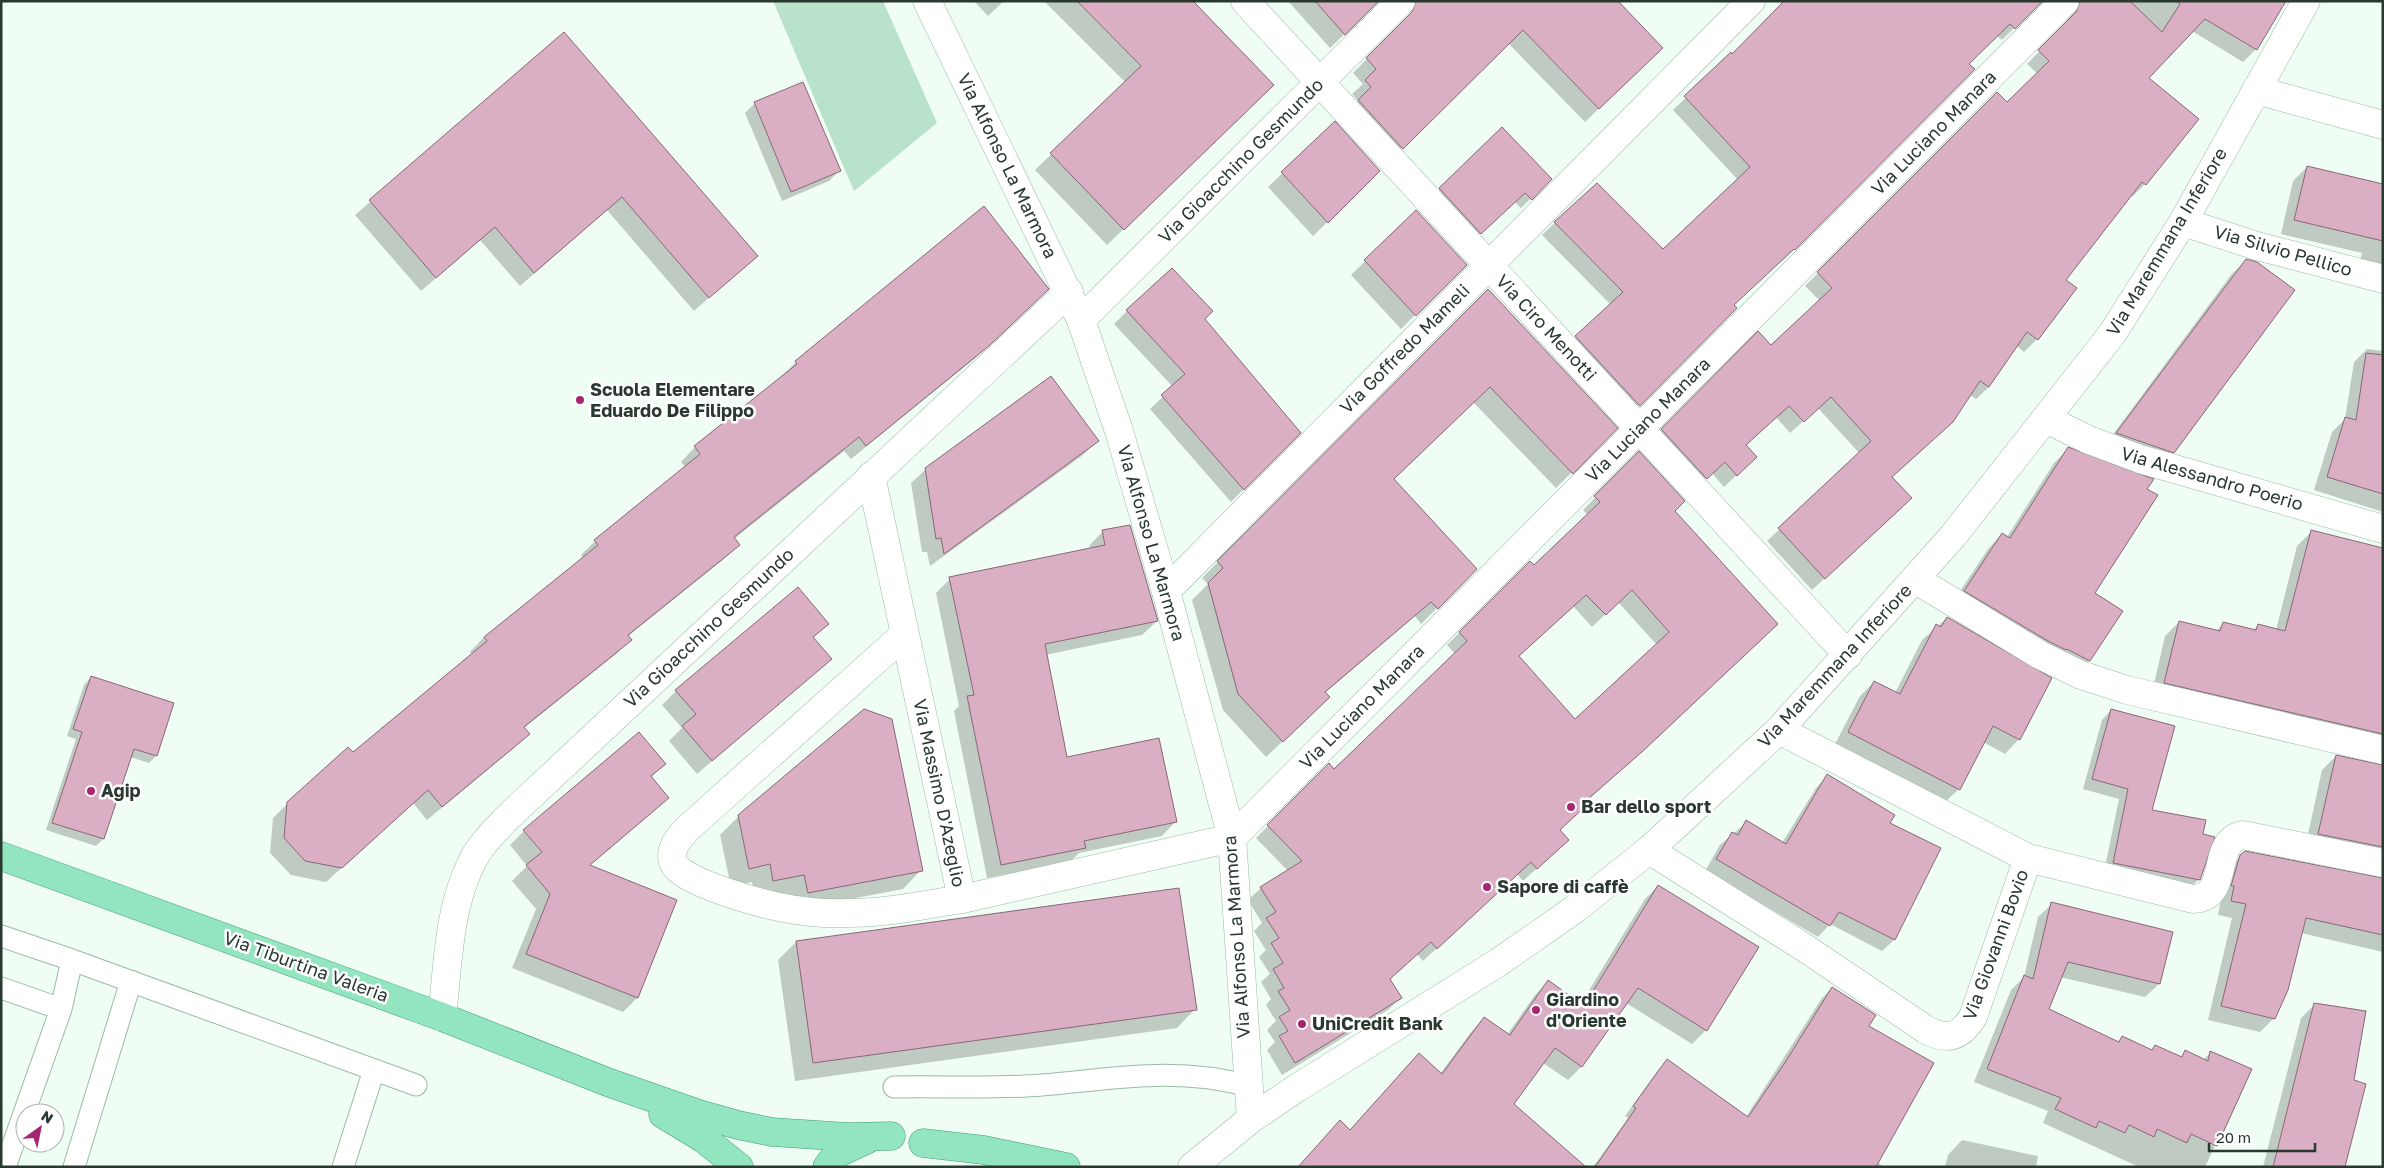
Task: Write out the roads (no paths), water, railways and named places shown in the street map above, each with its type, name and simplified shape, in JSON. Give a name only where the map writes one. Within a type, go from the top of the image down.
[{"type":"main road","name":"Via Tiburtina Valeria","points":[[1,856],[442,1017],[610,1084],[699,1114],[764,1130],[848,1137],[891,1136],[922,1143],[984,1150],[1066,1167]]},
{"type":"main road","name":"Via Tiburtina Valeria","points":[[610,1084],[689,1128],[739,1167]]},
{"type":"main road","name":"Via Tiburtina Valeria","points":[[827,1167],[838,1153],[863,1140],[891,1136]]},
{"type":"main road","name":"Via Tiburtina Valeria","points":[[922,1143],[945,1158],[952,1167]]},
{"type":"street","name":"Via Alfonso La Marmora","points":[[927,1],[1081,320],[1119,431],[1166,590],[1232,838],[1251,1119]]},
{"type":"street","name":"Via Ciro Menotti","points":[[1245,1],[1848,655]]},
{"type":"street","name":"Via Gioacchino Gesmundo","points":[[1081,320],[1401,1]]},
{"type":"street","name":"Via Goffredo Mameli","points":[[1166,590],[1750,1]]},
{"type":"street","name":"Via Luciano Manara","points":[[1232,838],[2065,1]]},
{"type":"street","name":"Via Maremmana Inferiore","points":[[1192,1167],[1251,1119],[1500,962],[1575,909],[1649,850],[1778,730],[1848,655],[1953,536],[2122,319],[2183,222],[2306,1]]},
{"type":"street","points":[[2256,90],[2383,125]]},
{"type":"street","name":"Via Silvio Pellico","points":[[2183,222],[2257,246],[2383,279]]},
{"type":"street","name":"Via Gioacchino Gesmundo","points":[[442,1017],[457,904],[466,875],[480,848],[508,817],[1069,292]]},
{"type":"street","name":"Via Alessandro Poerio","points":[[2046,419],[2089,440],[2140,459],[2383,529]]},
{"type":"street","name":"Via Massimo D'Azeglio","points":[[872,476],[962,899],[1232,838]]},
{"type":"street","points":[[1915,579],[2040,654],[2081,675],[2127,690],[2383,750]]},
{"type":"street","points":[[905,634],[687,829],[676,842],[672,854],[673,863],[677,870],[686,876],[718,889],[770,905],[797,910],[825,913],[866,912],[962,899]]},
{"type":"street","name":"Via Giovanni Bovio","points":[[1649,850],[1776,929],[1925,1029],[1938,1036],[1948,1037],[1962,1031],[1973,1017],[2028,858],[1778,730]]},
{"type":"street","points":[[2028,858],[2193,899],[2200,899],[2212,891],[2219,876],[2226,846],[2231,839],[2243,835],[2383,864]]},
{"type":"lane","points":[[1,936],[131,981],[416,1086]]},
{"type":"lane","points":[[5,1167],[61,1009],[72,960]]},
{"type":"lane","points":[[74,1167],[131,981]]},
{"type":"lane","points":[[1,988],[61,1009]]},
{"type":"lane","points":[[343,1167],[374,1070]]},
{"type":"lane","points":[[894,1087],[1039,1085],[1160,1074],[1221,1078],[1248,1086]]},
{"type":"place","name":"Scuola Elementare Eduardo De Filippo","points":[[580,400]]},
{"type":"place","name":"Agip","points":[[91,791]]},
{"type":"place","name":"Bar dello sport","points":[[1571,807]]},
{"type":"place","name":"Sapore di caffè","points":[[1487,887]]},
{"type":"place","name":"Giardino d'Oriente","points":[[1536,1010]]},
{"type":"place","name":"UniCredit Bank","points":[[1302,1024]]}]
